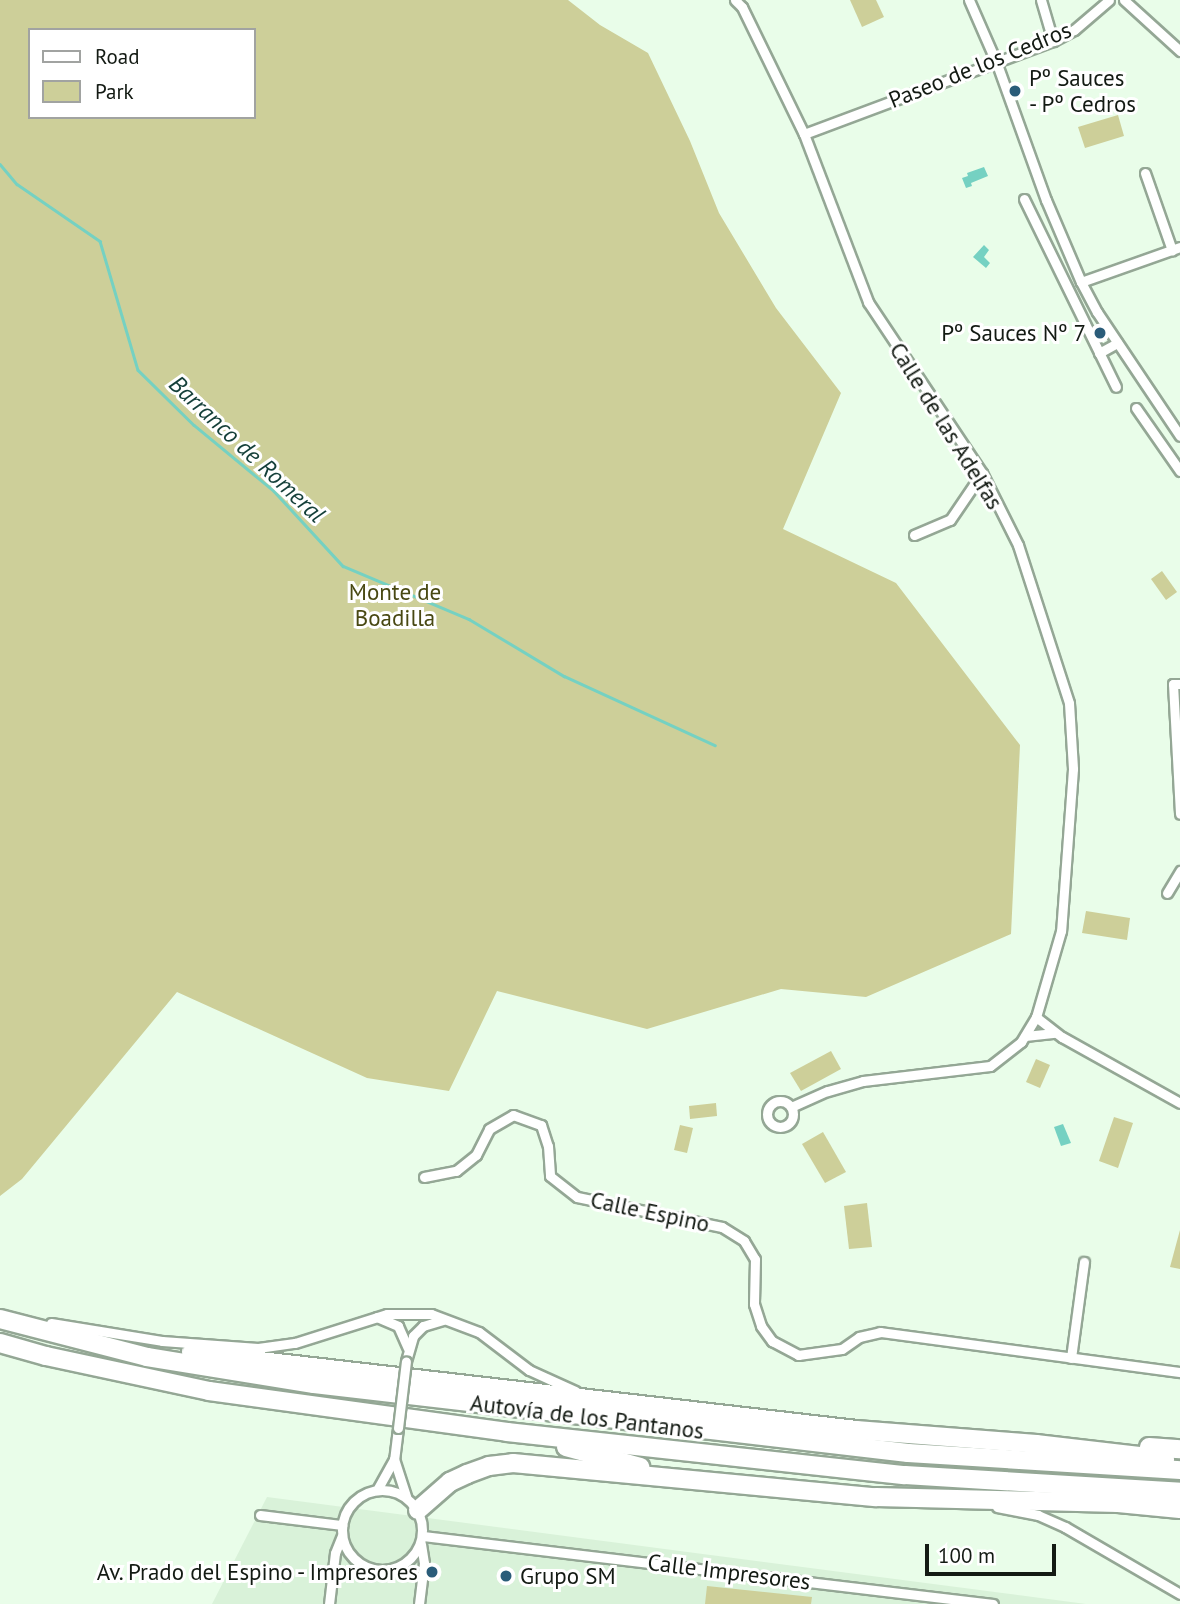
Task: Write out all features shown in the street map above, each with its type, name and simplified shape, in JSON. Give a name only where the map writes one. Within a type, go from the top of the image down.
[{"type":"highway","points":[[0,1310],[212,1357],[856,1430],[1036,1444],[1180,1461]]},
{"type":"highway","name":"Autovía de los Pantanos","points":[[0,1319],[147,1357],[327,1386],[908,1453],[1180,1470]]},
{"type":"highway","name":"Autovía de los Pantanos","points":[[0,1343],[58,1359],[209,1391],[507,1432],[905,1475],[1180,1493]]},
{"type":"highway","points":[[507,1432],[655,1471],[736,1485]]},
{"type":"highway","points":[[1036,1444],[1180,1449]]},
{"type":"highway","points":[[412,1503],[467,1474],[489,1466],[513,1463],[876,1497],[1118,1503],[1180,1508]]},
{"type":"street","name":"Calle de las Adelfas","points":[[735,0],[742,6],[804,134],[867,302],[982,473],[1018,545],[1069,703],[1073,769],[1061,930],[1036,1017],[1026,1036],[1005,1057],[990,1066],[863,1081],[827,1091],[790,1107]]},
{"type":"street","points":[[970,0],[997,64],[1046,200],[1081,282],[1117,343],[1180,436]]},
{"type":"street","points":[[1041,0],[1053,41]]},
{"type":"street","name":"Paseo de los Cedros","points":[[804,134],[1053,41],[1074,30],[1108,0]]},
{"type":"street","points":[[1124,0],[1180,51]]},
{"type":"street","points":[[1081,282],[1176,248],[1145,173]]},
{"type":"street","points":[[1046,200],[1027,202],[1116,387]]},
{"type":"street","points":[[1099,353],[1117,343]]},
{"type":"street","points":[[1136,408],[1180,471]]},
{"type":"street","points":[[914,535],[950,520],[982,473]]},
{"type":"street","points":[[1180,684],[1173,684],[1180,814]]},
{"type":"street","points":[[1167,893],[1180,871]]},
{"type":"street","points":[[1036,1017],[1055,1033],[1180,1103]]},
{"type":"street","points":[[1026,1036],[1055,1033]]},
{"type":"street","name":"Calle Espino","points":[[424,1177],[456,1171],[476,1155],[489,1129],[513,1115],[541,1125],[548,1146],[550,1176],[578,1197],[722,1227],[744,1241],[755,1259],[754,1304],[761,1326],[772,1341],[798,1355],[842,1349],[859,1337],[880,1332],[1180,1372]]},
{"type":"street","points":[[1071,1358],[1084,1262]]},
{"type":"street","points":[[51,1323],[162,1340],[258,1348],[295,1343],[374,1317],[410,1313],[448,1320],[479,1332],[529,1370],[554,1384],[627,1404]]},
{"type":"street","points":[[374,1317],[398,1326],[408,1348]]},
{"type":"street","points":[[377,1490],[394,1459],[408,1348],[423,1326],[448,1320]]},
{"type":"street","points":[[394,1459],[412,1503],[422,1540],[424,1563],[419,1604]]},
{"type":"street","points":[[412,1503],[392,1491],[377,1490],[359,1499],[345,1514],[342,1536],[347,1551],[359,1563],[373,1570],[394,1569],[408,1562],[422,1540]]},
{"type":"street","points":[[969,1500],[1038,1515],[1065,1527],[1180,1594]]},
{"type":"street","points":[[260,1515],[342,1524]]},
{"type":"street","points":[[329,1604],[335,1553],[342,1536]]},
{"type":"street","name":"Calle Impresores","points":[[422,1540],[993,1604]]},
{"type":"shaded area","points":[[267,1497],[1086,1604],[212,1604]]},
{"type":"green space","name":"Monte de Boadilla","points":[[0,0],[568,0],[600,25],[648,53],[690,141],[719,213],[776,308],[841,393],[783,529],[896,583],[1020,745],[1011,934],[866,997],[781,989],[647,1029],[497,991],[449,1091],[367,1078],[177,992],[22,1179],[0,1196]]},
{"type":"green space","points":[[850,0],[876,0],[884,17],[862,27]]},
{"type":"green space","points":[[1118,115],[1124,136],[1085,148],[1078,127]]},
{"type":"green space","points":[[1162,571],[1177,592],[1166,600],[1151,579]]},
{"type":"green space","points":[[1086,911],[1130,918],[1127,940],[1082,933]]},
{"type":"green space","points":[[831,1051],[841,1069],[801,1091],[790,1073]]},
{"type":"green space","points":[[1036,1059],[1050,1065],[1040,1088],[1026,1082]]},
{"type":"green space","points":[[716,1103],[717,1116],[690,1119],[689,1106]]},
{"type":"green space","points":[[1114,1117],[1133,1123],[1118,1168],[1099,1161]]},
{"type":"green space","points":[[680,1125],[693,1128],[687,1153],[674,1150]]},
{"type":"green space","points":[[823,1132],[846,1172],[825,1183],[802,1144]]},
{"type":"green space","points":[[867,1203],[872,1247],[849,1249],[844,1206]]},
{"type":"green space","points":[[1180,1230],[1180,1269],[1170,1267]]},
{"type":"green space","points":[[707,1586],[812,1597],[811,1604],[705,1604]]},
{"type":"water","points":[[984,167],[988,176],[966,188],[962,178],[968,176],[967,173]]},
{"type":"water","points":[[984,245],[989,250],[984,257],[990,263],[986,268],[973,257]]},
{"type":"water","points":[[1063,1124],[1071,1143],[1061,1146],[1054,1127]]},
{"type":"waterway","name":"Barranco de Romeral","points":[[0,164],[17,184],[100,241],[138,370],[194,425],[274,491],[343,566],[469,619],[564,676],[715,745]]},
{"type":"place","name":"Pº Sauces - Pº Cedros","points":[[1015,91]]},
{"type":"place","name":"Pº Sauces Nº 7","points":[[1100,333]]},
{"type":"place","name":"Av. Prado del Espino - Impresores","points":[[432,1572]]},
{"type":"place","name":"Grupo SM","points":[[506,1576]]}]
